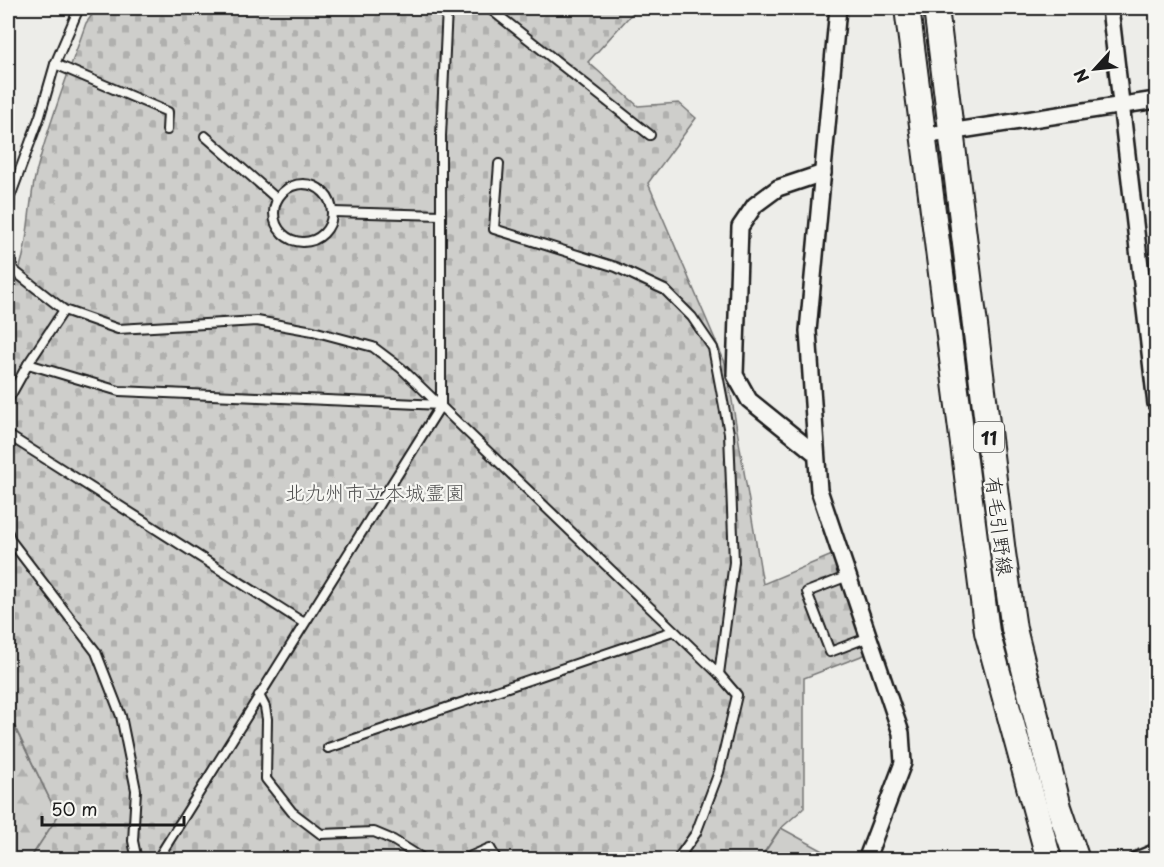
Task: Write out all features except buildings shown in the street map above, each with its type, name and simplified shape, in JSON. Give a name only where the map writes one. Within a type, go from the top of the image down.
[{"type":"main road","name":"有毛引野線","points":[[907,8],[987,632],[1048,860]]},
{"type":"main road","name":"有毛引野線","points":[[936,8],[1014,630],[1059,807],[1077,860]]},
{"type":"street","points":[[838,8],[808,331],[819,490],[901,733],[903,763],[868,860]]},
{"type":"street","points":[[1110,8],[1156,404]]},
{"type":"street","points":[[923,136],[1156,100]]},
{"type":"street","points":[[816,454],[749,400],[735,375],[740,227],[755,204],[778,188],[824,173]]},
{"type":"street","points":[[1137,860],[1156,852]]},
{"type":"lane","points":[[8,231],[10,196],[40,116],[55,64],[80,8]]},
{"type":"lane","points":[[157,860],[441,405],[441,136],[447,8],[477,8]]},
{"type":"lane","points":[[489,8],[650,135]]},
{"type":"lane","points":[[55,64],[168,112],[167,130]]},
{"type":"lane","points":[[205,136],[276,198]]},
{"type":"lane","points":[[500,164],[494,229],[616,267],[665,290],[692,317],[713,348],[729,433],[734,562],[719,674]]},
{"type":"lane","points":[[302,183],[317,186],[328,197],[333,212],[329,227],[319,238],[304,243],[289,239],[277,229],[273,213],[276,198],[287,187],[302,183]]},
{"type":"lane","points":[[333,212],[441,215]]},
{"type":"lane","points":[[8,247],[14,270],[64,310],[118,329],[257,321],[313,331],[373,347],[441,405],[719,674],[737,695],[719,772],[696,833],[677,860]]},
{"type":"lane","points":[[8,400],[28,364],[64,310]]},
{"type":"lane","points":[[28,364],[119,391],[441,405]]},
{"type":"lane","points":[[8,435],[304,622]]},
{"type":"lane","points":[[8,532],[96,652],[121,716],[136,790],[133,841],[137,860]]},
{"type":"lane","points":[[848,576],[807,592],[830,652],[869,637]]},
{"type":"lane","points":[[328,748],[673,631]]},
{"type":"lane","points":[[259,695],[265,707],[267,719],[266,780],[292,812],[321,834],[374,832],[393,840],[425,860]]},
{"type":"lane","points":[[462,860],[490,848],[500,858]]},
{"type":"green space","name":"北九州市立本城霊園","points":[[97,8],[637,8],[588,62],[638,106],[679,103],[696,118],[648,183],[726,365],[763,584],[832,555],[869,653],[804,678],[804,808],[779,830],[760,859],[30,859],[58,816],[11,719],[8,719],[8,294],[21,265],[36,173],[47,135],[86,23]]},
{"type":"green space","points":[[10,718],[58,816],[30,859],[8,860],[8,719]]},
{"type":"green space","points":[[781,828],[838,859],[760,859]]}]
